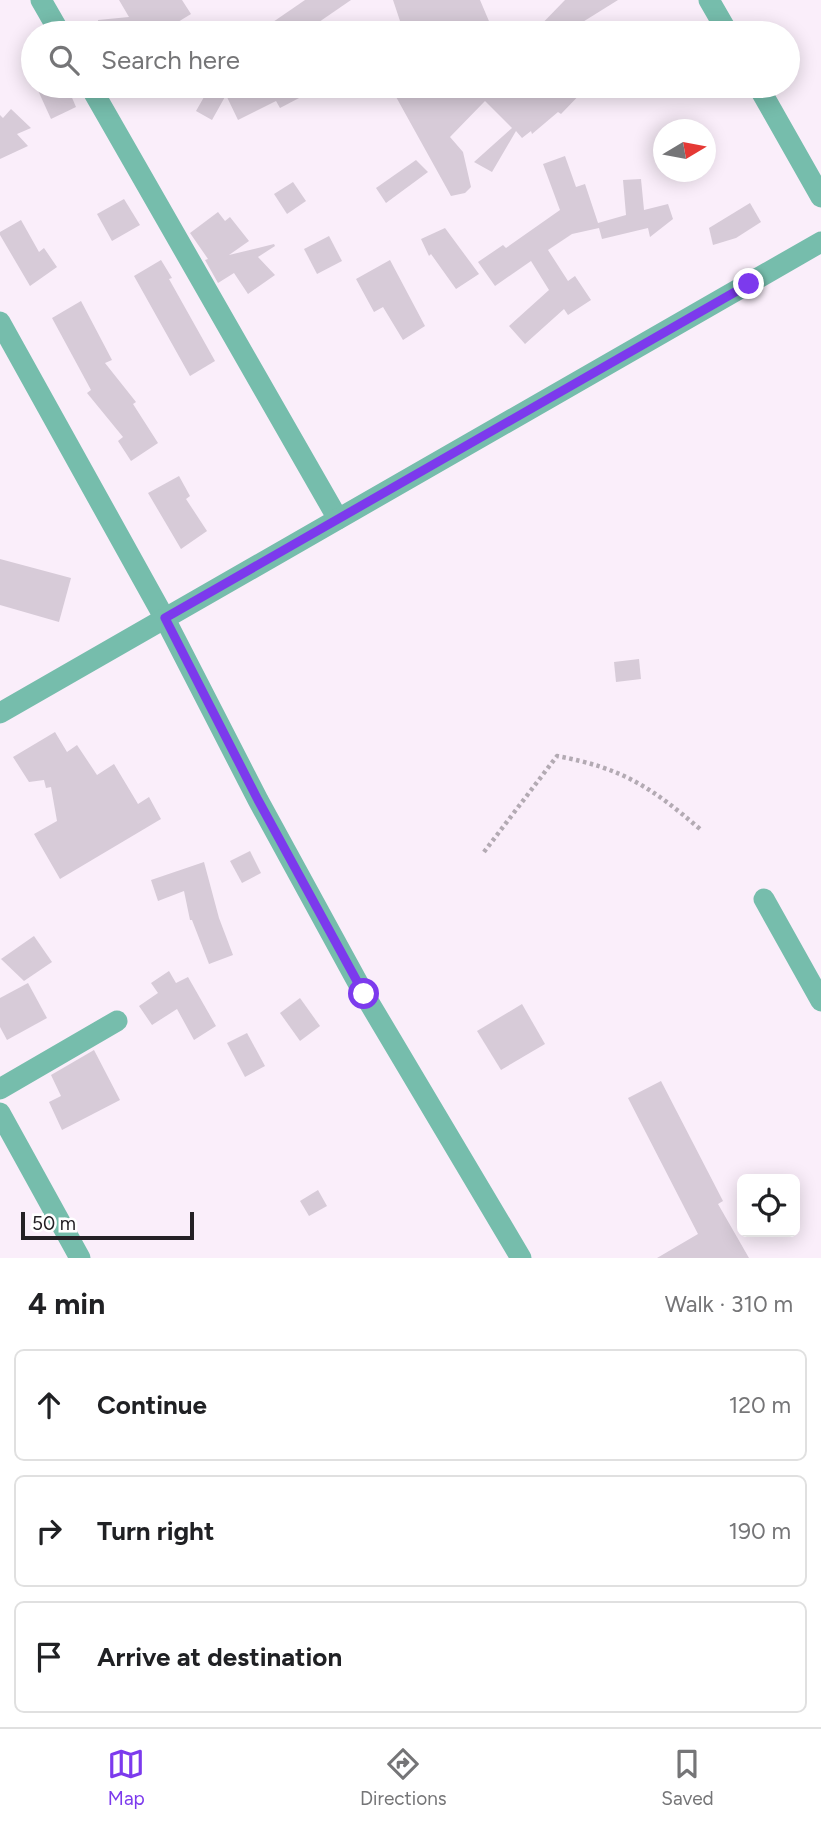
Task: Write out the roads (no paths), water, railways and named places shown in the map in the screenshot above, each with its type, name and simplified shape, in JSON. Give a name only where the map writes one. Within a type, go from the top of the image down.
[{"type":"street","points":[[41,0],[53,21]]},
{"type":"street","points":[[709,0],[721,21]]},
{"type":"street","points":[[97,98],[338,519]]},
{"type":"street","points":[[765,98],[821,197]]},
{"type":"street","points":[[0,713],[821,242]]},
{"type":"street","points":[[0,322],[165,618],[258,800],[364,994],[522,1258]]},
{"type":"street","points":[[764,899],[821,1001]]},
{"type":"street","points":[[0,1089],[117,1021]]},
{"type":"street","points":[[0,1113],[80,1258]]}]
